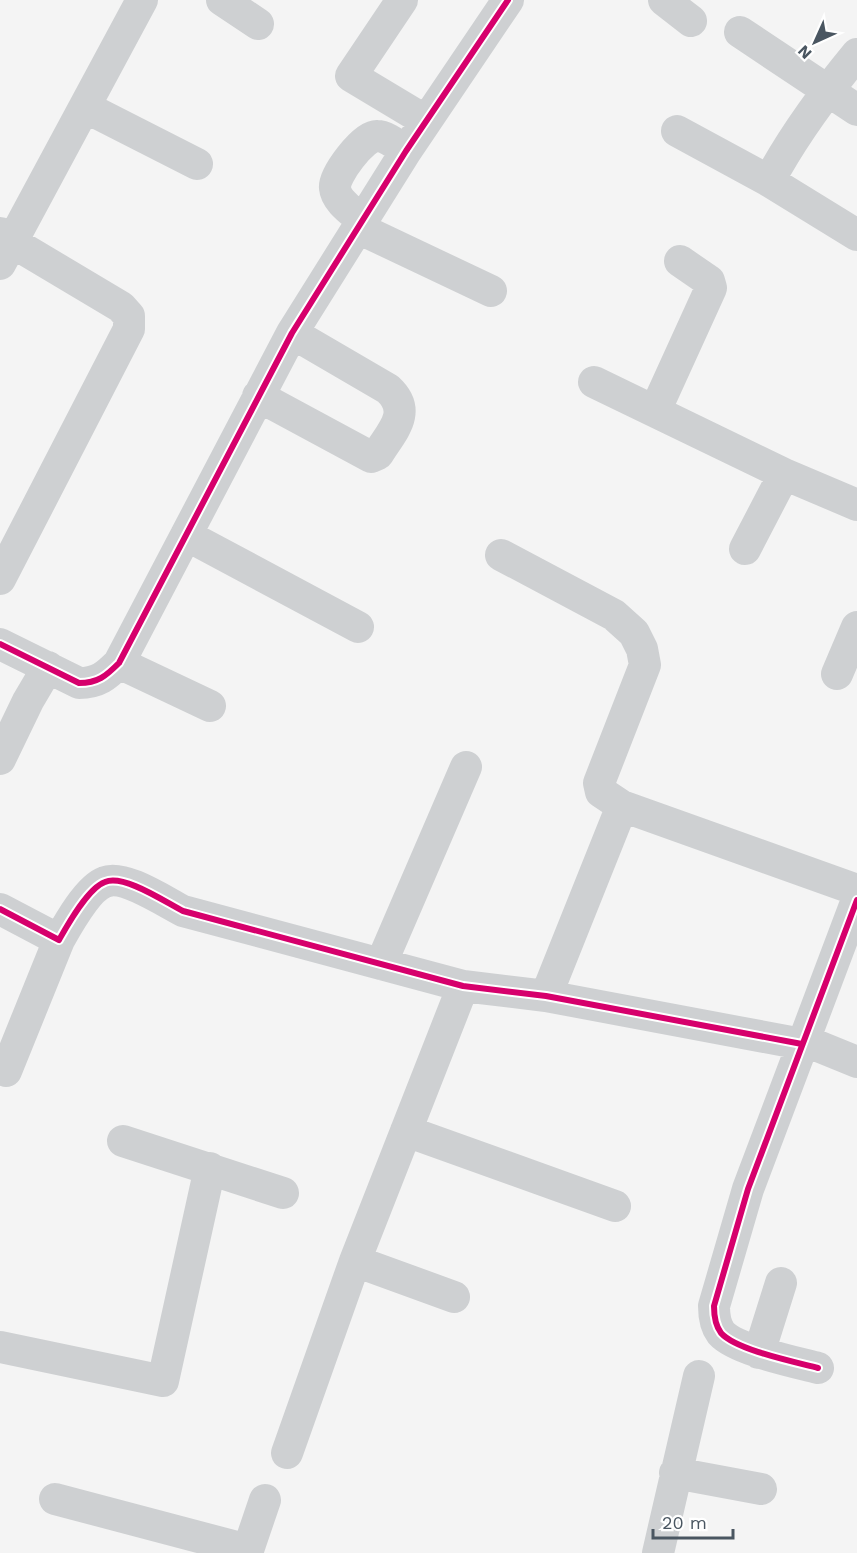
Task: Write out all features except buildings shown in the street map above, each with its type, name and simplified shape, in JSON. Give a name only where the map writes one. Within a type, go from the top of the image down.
[{"type":"street","points":[[0,579],[129,328],[129,316],[121,307],[4,246],[85,107],[142,0]]},
{"type":"street","points":[[222,0],[258,24]]},
{"type":"street","points":[[402,0],[351,76],[426,121]]},
{"type":"street","points":[[0,644],[80,683],[91,683],[105,677],[119,663],[292,333],[406,151],[508,0]]},
{"type":"street","points":[[664,0],[691,21]]},
{"type":"street","points":[[740,32],[857,110]]},
{"type":"street","points":[[769,181],[780,160],[827,91],[857,54]]},
{"type":"street","points":[[85,107],[197,164]]},
{"type":"street","points":[[677,131],[769,181],[857,235]]},
{"type":"street","points":[[406,151],[382,136],[373,135],[362,142],[335,181],[334,190],[360,224],[491,291]]},
{"type":"street","points":[[656,411],[711,288],[709,281],[680,261]]},
{"type":"street","points":[[258,396],[371,457],[378,454],[400,417],[401,405],[397,397],[388,389],[292,333]]},
{"type":"street","points":[[594,382],[784,474],[857,505]]},
{"type":"street","points":[[745,549],[784,474]]},
{"type":"street","points":[[186,535],[358,627]]},
{"type":"street","points":[[501,555],[614,615],[634,633],[642,649],[645,665],[599,783],[601,792],[622,806],[857,890]]},
{"type":"street","points":[[837,674],[857,627]]},
{"type":"street","points":[[119,663],[210,706]]},
{"type":"street","points":[[0,759],[28,701],[48,667]]},
{"type":"street","points":[[381,964],[466,767]]},
{"type":"street","points":[[546,996],[622,806]]},
{"type":"street","points":[[6,1071],[59,940],[72,918],[97,887],[106,881],[115,880],[149,893],[183,911],[463,986],[546,996],[802,1042],[857,1062]]},
{"type":"street","points":[[818,1368],[759,1353],[728,1338],[720,1332],[714,1319],[714,1306],[748,1189],[857,900]]},
{"type":"street","points":[[0,909],[59,940]]},
{"type":"street","points":[[287,1453],[355,1262],[463,986]]},
{"type":"street","points":[[406,1131],[615,1206]]},
{"type":"street","points":[[123,1141],[283,1193]]},
{"type":"street","points":[[0,1347],[163,1381],[210,1168]]},
{"type":"street","points":[[355,1262],[454,1297]]},
{"type":"street","points":[[759,1353],[781,1283]]},
{"type":"street","points":[[658,1553],[699,1376]]},
{"type":"street","points":[[675,1473],[761,1489]]},
{"type":"street","points":[[55,1499],[247,1551],[265,1500]]},
{"type":"cycle path","points":[[0,644],[79,683],[101,678],[119,663],[292,333],[406,151],[508,0]]},
{"type":"cycle path","points":[[0,909],[59,940],[79,907],[92,891],[105,882],[123,882],[144,890],[183,911],[463,986],[546,996],[802,1044]]},
{"type":"cycle path","points":[[818,1368],[766,1355],[739,1345],[721,1333],[717,1327],[714,1306],[748,1189],[857,900]]}]
